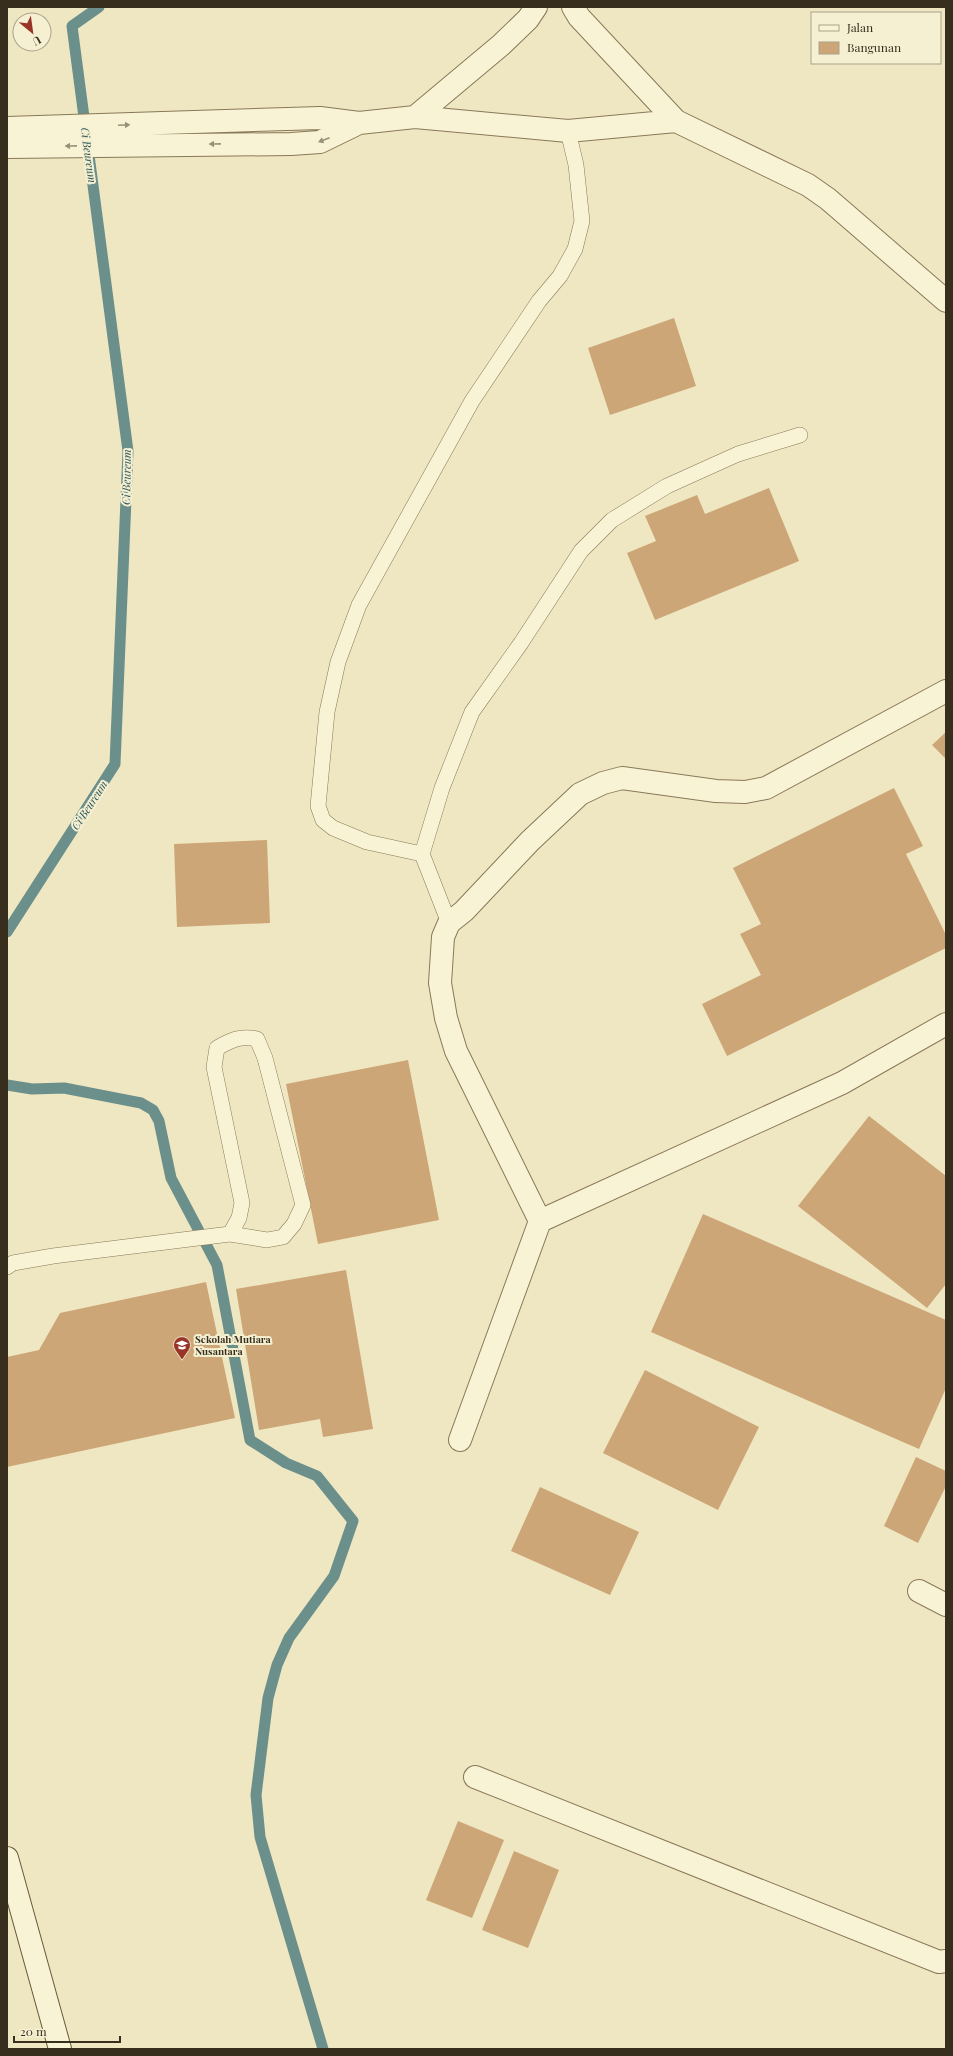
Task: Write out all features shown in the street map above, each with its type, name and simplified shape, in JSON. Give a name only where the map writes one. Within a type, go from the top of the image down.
[{"type":"street","points":[[415,117],[501,45],[528,19],[536,7]]},
{"type":"street","points":[[573,7],[589,27],[676,121],[808,185],[828,199],[946,301]]},
{"type":"street","points":[[11,137],[320,118],[359,124],[415,117],[568,131],[676,121]]},
{"type":"street","points":[[11,137],[291,144],[320,142],[359,124]]},
{"type":"street","points":[[540,1221],[456,1051],[446,1018],[440,983],[443,937],[449,923],[464,911],[530,841],[580,794],[603,783],[622,778],[716,791],[745,792],[766,788],[946,691]]},
{"type":"street","points":[[460,1440],[540,1221],[842,1083],[946,1024]]},
{"type":"street","points":[[919,1591],[946,1605]]},
{"type":"street","points":[[475,1777],[939,1962],[946,1961]]},
{"type":"street","points":[[7,1858],[60,2049]]},
{"type":"lane","points":[[422,854],[367,842],[333,828],[323,820],[318,806],[327,712],[338,662],[358,605],[472,401],[539,300],[560,276],[575,249],[582,221],[576,165],[568,131]]},
{"type":"lane","points":[[449,923],[422,854],[442,788],[472,712],[521,643],[580,551],[612,520],[667,486],[738,454],[800,435]]},
{"type":"lane","points":[[7,1267],[13,1263],[53,1256],[230,1234],[267,1240],[283,1237],[300,1214],[303,1205],[265,1058],[257,1039],[246,1037],[237,1038],[217,1048],[214,1067],[242,1204],[240,1214],[230,1234]]},
{"type":"building","points":[[674,318],[696,386],[610,415],[588,348]]},
{"type":"building","points":[[769,488],[799,561],[655,620],[627,553],[656,541],[645,516],[697,495],[705,514]]},
{"type":"building","points":[[946,732],[946,759],[932,745]]},
{"type":"building","points":[[894,788],[923,846],[906,854],[946,935],[946,948],[727,1056],[702,1004],[761,975],[740,934],[761,924],[733,868]]},
{"type":"building","points":[[267,840],[270,923],[177,927],[174,844]]},
{"type":"building","points":[[408,1060],[439,1220],[318,1244],[286,1084]]},
{"type":"building","points":[[869,1116],[946,1176],[946,1284],[927,1308],[798,1206]]},
{"type":"building","points":[[703,1214],[946,1320],[946,1388],[919,1449],[651,1332]]},
{"type":"building","points":[[346,1270],[373,1429],[323,1437],[320,1419],[259,1430],[236,1289]]},
{"type":"building","name":"Sekolah Mutiara Nusantara","points":[[206,1282],[235,1418],[7,1467],[7,1357],[39,1350],[60,1313]]},
{"type":"building","points":[[645,1370],[759,1427],[718,1510],[603,1453]]},
{"type":"building","points":[[916,1457],[946,1471],[946,1486],[918,1543],[884,1526]]},
{"type":"building","points":[[540,1487],[639,1532],[610,1595],[511,1551]]},
{"type":"building","points":[[458,1821],[504,1840],[472,1918],[426,1900]]},
{"type":"building","points":[[514,1851],[559,1870],[528,1948],[482,1930]]},
{"type":"waterway","name":"Ci Beureum","points":[[7,932],[115,764],[128,451],[72,26],[99,7]]},
{"type":"waterway","points":[[7,1085],[32,1089],[64,1088],[141,1103],[153,1110],[159,1121],[171,1178],[217,1265],[250,1440],[286,1463],[317,1476],[353,1521],[334,1576],[289,1638],[277,1665],[268,1698],[256,1795],[260,1837],[323,2049]]},
{"type":"place","name":"Sekolah Mutiara Nusantara","points":[[182,1360]]}]
